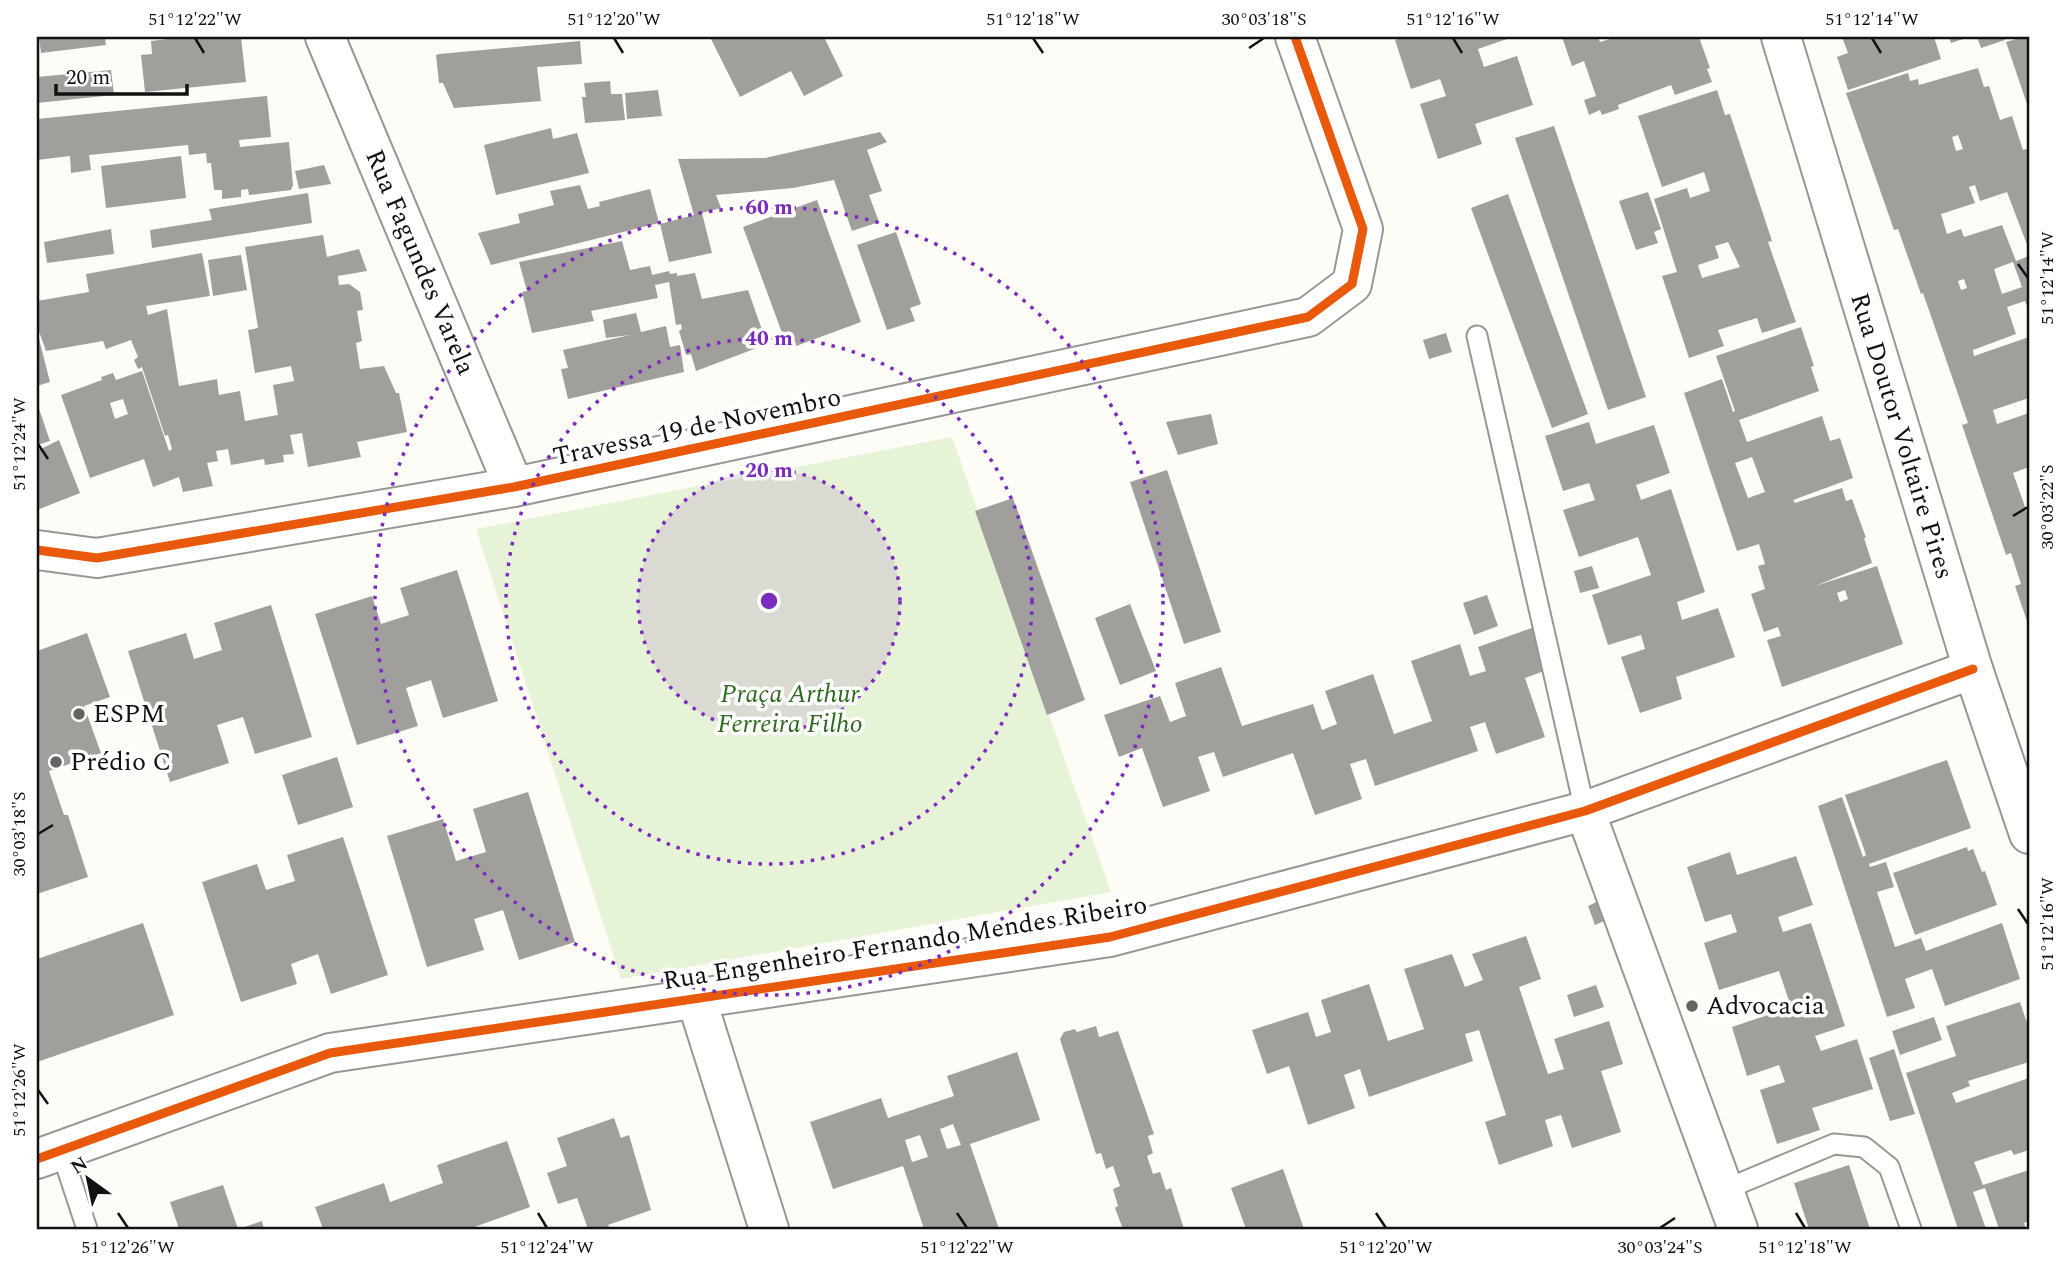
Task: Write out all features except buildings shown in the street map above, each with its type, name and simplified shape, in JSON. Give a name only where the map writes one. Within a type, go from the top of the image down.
[{"type":"street","name":"Rua Fagundes Varela","points":[[325,37],[514,487]]},
{"type":"street","name":"Travessa 19 de Novembro","points":[[37,550],[97,558],[514,487],[1308,317],[1352,284],[1363,229],[1295,37]]},
{"type":"street","name":"Rua Doutor Voltaire Pires","points":[[1781,37],[1973,669],[2029,834]]},
{"type":"street","name":"Rua Engenheiro Fernando Mendes Ribeiro","points":[[49,1155],[330,1053],[1110,937],[1585,811],[1973,669]]},
{"type":"street","points":[[1585,811],[1738,1229]]},
{"type":"street","points":[[696,998],[769,1229]]},
{"type":"lane","points":[[1477,336],[1585,811]]},
{"type":"lane","points":[[1724,1190],[1834,1144],[1864,1147],[1889,1167],[1911,1229]]},
{"type":"lane","points":[[49,1155],[87,1229]]},
{"type":"green space","name":"Praça Arthur Ferreira Filho","points":[[952,437],[1111,892],[621,979],[476,529]]},
{"type":"cycle path","points":[[37,550],[97,558],[514,487],[1308,317],[1352,284],[1363,229],[1295,37]]},
{"type":"cycle path","points":[[37,1159],[330,1053],[1110,937],[1585,811],[1973,669]]},
{"type":"place","name":"ESPM","points":[[79,714]]},
{"type":"place","name":"Prédio C","points":[[56,762]]},
{"type":"place","name":"Advocacia","points":[[1692,1006]]}]
